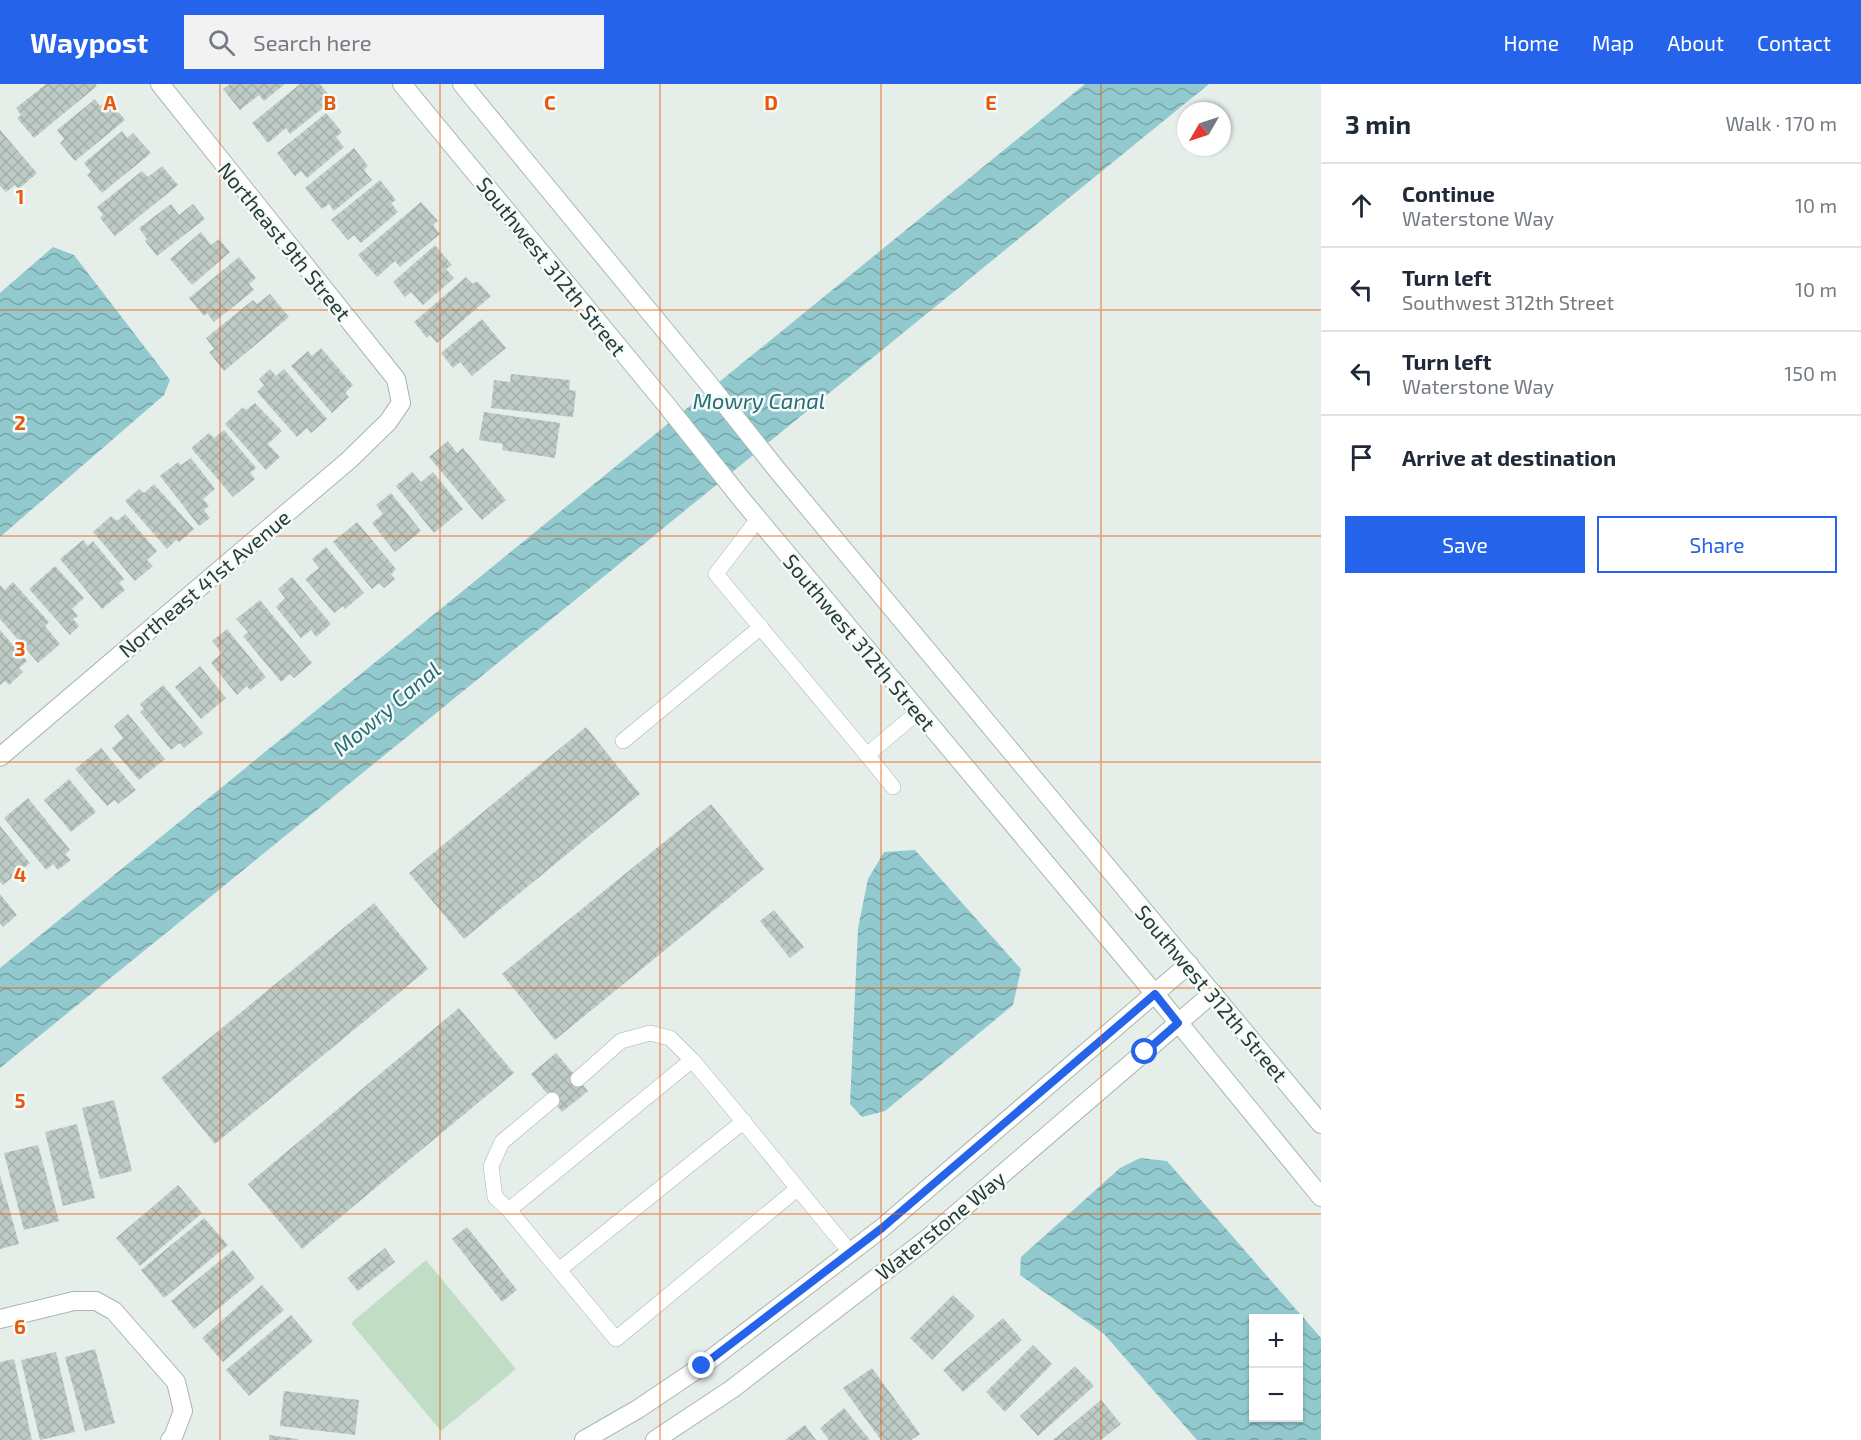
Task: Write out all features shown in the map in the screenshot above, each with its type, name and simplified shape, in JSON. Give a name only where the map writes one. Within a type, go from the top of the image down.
[{"type":"main road","name":"Northeast 9th Street","points":[[159,84],[396,379],[401,403]]},
{"type":"main road","name":"Southwest 312th Street","points":[[402,84],[743,501],[1155,994],[1321,1197]]},
{"type":"main road","name":"Southwest 312th Street","points":[[462,84],[778,471],[1321,1124]]},
{"type":"main road","name":"Northeast 41st Avenue","points":[[0,757],[349,460],[388,422],[401,403]]},
{"type":"main road","name":"Waterstone Way","points":[[584,1440],[638,1409],[702,1366],[882,1228],[1190,964]]},
{"type":"main road","name":"Waterstone Way","points":[[655,1440],[732,1389],[927,1239],[1213,993]]},
{"type":"main road","points":[[0,1319],[74,1301],[96,1301],[114,1311],[176,1382],[183,1411],[170,1440]]},
{"type":"lane","points":[[758,519],[717,574],[893,787]]},
{"type":"lane","points":[[623,741],[761,627]]},
{"type":"lane","points":[[867,754],[919,711]]},
{"type":"lane","points":[[578,1079],[621,1041],[650,1033],[670,1038],[693,1060],[850,1252]]},
{"type":"lane","points":[[509,1210],[693,1060]]},
{"type":"lane","points":[[552,1100],[502,1142],[491,1166],[495,1197],[560,1269],[616,1339],[797,1189]]},
{"type":"lane","points":[[560,1269],[744,1121]]},
{"type":"green space","points":[[426,1260],[516,1369],[441,1431],[351,1323]]},
{"type":"water","name":"Mowry Canal","points":[[1085,84],[1209,84],[1187,102],[1177,102],[1177,110],[0,1068],[0,968]]},
{"type":"water","points":[[53,247],[74,255],[170,380],[164,395],[0,537],[0,293]]},
{"type":"water","points":[[915,850],[1021,969],[1013,1005],[885,1111],[862,1117],[850,1104],[858,928],[868,879],[884,852]]},
{"type":"water","points":[[1140,1158],[1167,1161],[1300,1314],[1249,1314],[1249,1422],[1303,1422],[1303,1317],[1321,1338],[1321,1440],[1197,1440],[1104,1334],[1020,1275],[1021,1257],[1120,1168]]},
{"type":"building","points":[[46,84],[95,84],[97,86],[34,138],[17,118],[21,115],[16,108]]},
{"type":"building","points":[[230,84],[285,84],[264,101],[259,95],[240,110],[223,89]]},
{"type":"building","points":[[300,84],[320,84],[333,100],[290,134],[286,128],[268,143],[252,123]]},
{"type":"building","points":[[95,99],[100,106],[108,99],[125,120],[75,161],[60,143],[64,139],[57,130]]},
{"type":"building","points":[[326,113],[342,132],[336,137],[344,147],[307,178],[301,171],[295,176],[277,153]]},
{"type":"building","points":[[0,130],[37,173],[19,189],[15,185],[6,192],[0,186]]},
{"type":"building","points":[[122,131],[127,138],[133,133],[151,153],[102,193],[87,175],[91,172],[84,163]]},
{"type":"building","points":[[354,148],[368,166],[364,170],[372,180],[334,211],[329,204],[322,209],[305,188]]},
{"type":"building","points":[[162,166],[178,185],[115,236],[100,218],[103,215],[97,207],[142,171],[148,177]]},
{"type":"building","points":[[380,180],[396,200],[391,203],[398,212],[361,243],[354,235],[348,240],[331,220]]},
{"type":"building","points":[[421,202],[438,221],[433,225],[440,234],[400,267],[395,261],[377,277],[358,255]]},
{"type":"building","points":[[171,204],[179,215],[193,204],[205,219],[157,256],[145,241],[147,239],[139,228]]},
{"type":"building","points":[[201,232],[211,245],[219,239],[230,252],[192,285],[170,259]]},
{"type":"building","points":[[435,245],[452,265],[446,269],[454,278],[423,305],[411,292],[405,297],[393,282]]},
{"type":"building","points":[[239,257],[256,278],[249,284],[254,290],[214,322],[207,313],[204,316],[189,298]]},
{"type":"building","points":[[466,277],[473,284],[477,281],[491,296],[437,343],[430,335],[427,338],[414,322]]},
{"type":"building","points":[[270,294],[289,317],[224,371],[209,352],[214,349],[206,338],[253,300],[257,304]]},
{"type":"building","points":[[482,319],[506,348],[472,376],[460,362],[453,368],[441,353]]},
{"type":"building","points":[[321,348],[353,385],[345,393],[349,397],[332,413],[291,366],[308,351],[312,356]]},
{"type":"building","points":[[270,369],[276,376],[284,369],[327,419],[311,433],[307,428],[297,437],[257,392],[264,385],[259,379]]},
{"type":"building","points":[[511,374],[570,380],[569,390],[576,391],[573,417],[491,408],[494,380],[510,382]]},
{"type":"building","points":[[255,403],[282,431],[268,444],[280,457],[266,470],[225,424],[243,407],[246,410]]},
{"type":"building","points":[[484,412],[560,423],[555,458],[502,450],[503,444],[479,440]]},
{"type":"building","points":[[224,430],[256,468],[250,473],[255,479],[233,497],[191,448],[209,433],[214,438]]},
{"type":"building","points":[[448,441],[457,453],[463,448],[506,500],[482,520],[429,457]]},
{"type":"building","points":[[191,458],[215,489],[203,499],[209,506],[204,510],[210,518],[199,526],[160,476],[178,462],[181,465]]},
{"type":"building","points":[[412,472],[421,482],[433,472],[463,509],[434,533],[396,486]]},
{"type":"building","points":[[154,484],[194,529],[179,542],[176,540],[167,549],[125,501],[139,489],[144,493]]},
{"type":"building","points":[[391,493],[421,531],[395,552],[372,523],[383,514],[376,505]]},
{"type":"building","points":[[125,514],[157,551],[147,560],[153,566],[135,581],[93,532],[111,516],[117,521]]},
{"type":"building","points":[[357,522],[396,569],[391,574],[395,579],[384,588],[379,583],[372,589],[333,542]]},
{"type":"building","points":[[83,540],[88,546],[93,541],[124,579],[119,583],[125,590],[102,609],[60,559]]},
{"type":"building","points":[[326,547],[364,593],[345,609],[343,606],[334,613],[305,579],[319,568],[312,559]]},
{"type":"building","points":[[55,566],[84,598],[72,609],[78,616],[73,619],[79,626],[70,635],[29,589]]},
{"type":"building","points":[[292,577],[331,624],[316,637],[311,630],[301,638],[276,607],[285,598],[278,589]]},
{"type":"building","points":[[13,582],[49,622],[45,626],[60,644],[38,663],[0,619],[0,585],[5,590]]},
{"type":"building","points":[[260,600],[312,663],[294,678],[290,674],[281,682],[243,636],[248,632],[236,619]]},
{"type":"building","points":[[227,629],[266,677],[250,690],[247,686],[237,695],[211,663],[222,653],[212,641]]},
{"type":"building","points":[[0,630],[27,661],[19,668],[23,672],[9,685],[5,681],[0,685]]},
{"type":"building","points":[[200,666],[226,698],[201,719],[175,687]]},
{"type":"building","points":[[163,685],[203,733],[184,748],[180,743],[171,750],[140,712],[144,709],[140,704]]},
{"type":"building","points":[[128,714],[165,759],[139,780],[112,748],[123,738],[114,726]]},
{"type":"building","points":[[586,727],[640,794],[464,939],[409,873]]},
{"type":"building","points":[[101,748],[136,790],[118,804],[115,800],[107,806],[75,769]]},
{"type":"building","points":[[69,779],[96,812],[71,832],[44,800]]},
{"type":"building","points":[[28,798],[70,850],[65,854],[71,860],[58,870],[53,864],[46,870],[4,818]]},
{"type":"building","points":[[711,804],[764,869],[555,1040],[502,974]]},
{"type":"building","points":[[0,826],[30,863],[3,885],[0,882]]},
{"type":"building","points":[[0,894],[17,915],[3,927],[0,923]]},
{"type":"building","points":[[374,903],[428,969],[215,1144],[161,1078]]},
{"type":"building","points":[[774,910],[804,947],[790,958],[760,921]]},
{"type":"building","points":[[459,1008],[514,1073],[302,1249],[248,1184]]},
{"type":"building","points":[[556,1053],[588,1091],[562,1112],[531,1074]]},
{"type":"building","points":[[114,1100],[132,1171],[100,1179],[82,1108]]},
{"type":"building","points":[[77,1124],[95,1198],[63,1206],[45,1132]]},
{"type":"building","points":[[38,1145],[59,1221],[24,1230],[4,1153]]},
{"type":"building","points":[[0,1175],[19,1244],[0,1249]]},
{"type":"building","points":[[178,1185],[202,1213],[140,1266],[116,1238]]},
{"type":"building","points":[[204,1218],[228,1245],[164,1298],[141,1270]]},
{"type":"building","points":[[467,1227],[517,1290],[502,1302],[452,1239]]},
{"type":"building","points":[[385,1248],[395,1262],[358,1291],[347,1278]]},
{"type":"building","points":[[233,1250],[255,1278],[194,1329],[171,1301]]},
{"type":"building","points":[[262,1285],[284,1310],[223,1362],[202,1338]]},
{"type":"building","points":[[953,1295],[975,1316],[932,1360],[910,1338]]},
{"type":"building","points":[[291,1315],[313,1341],[249,1396],[226,1370]]},
{"type":"building","points":[[1003,1318],[1022,1340],[963,1392],[943,1370]]},
{"type":"building","points":[[1033,1345],[1052,1364],[1005,1412],[986,1392]]},
{"type":"building","points":[[95,1349],[115,1423],[85,1431],[65,1357]]},
{"type":"building","points":[[56,1352],[75,1432],[40,1440],[21,1360]]},
{"type":"building","points":[[14,1359],[32,1440],[0,1440],[0,1362]]},
{"type":"building","points":[[1075,1366],[1094,1386],[1038,1436],[1020,1416]]},
{"type":"building","points":[[872,1368],[920,1434],[911,1440],[881,1440],[843,1388]]},
{"type":"building","points":[[284,1391],[359,1400],[355,1435],[280,1426]]},
{"type":"building","points":[[1101,1400],[1121,1424],[1101,1440],[1053,1440]]},
{"type":"building","points":[[844,1408],[870,1440],[829,1440],[820,1428]]},
{"type":"building","points":[[805,1425],[816,1440],[785,1440]]},
{"type":"building","points":[[269,1435],[298,1439],[298,1440],[269,1440]]},
{"type":"route","points":[[702,1366],[882,1228],[1155,994],[1178,1023],[1145,1052]]}]
